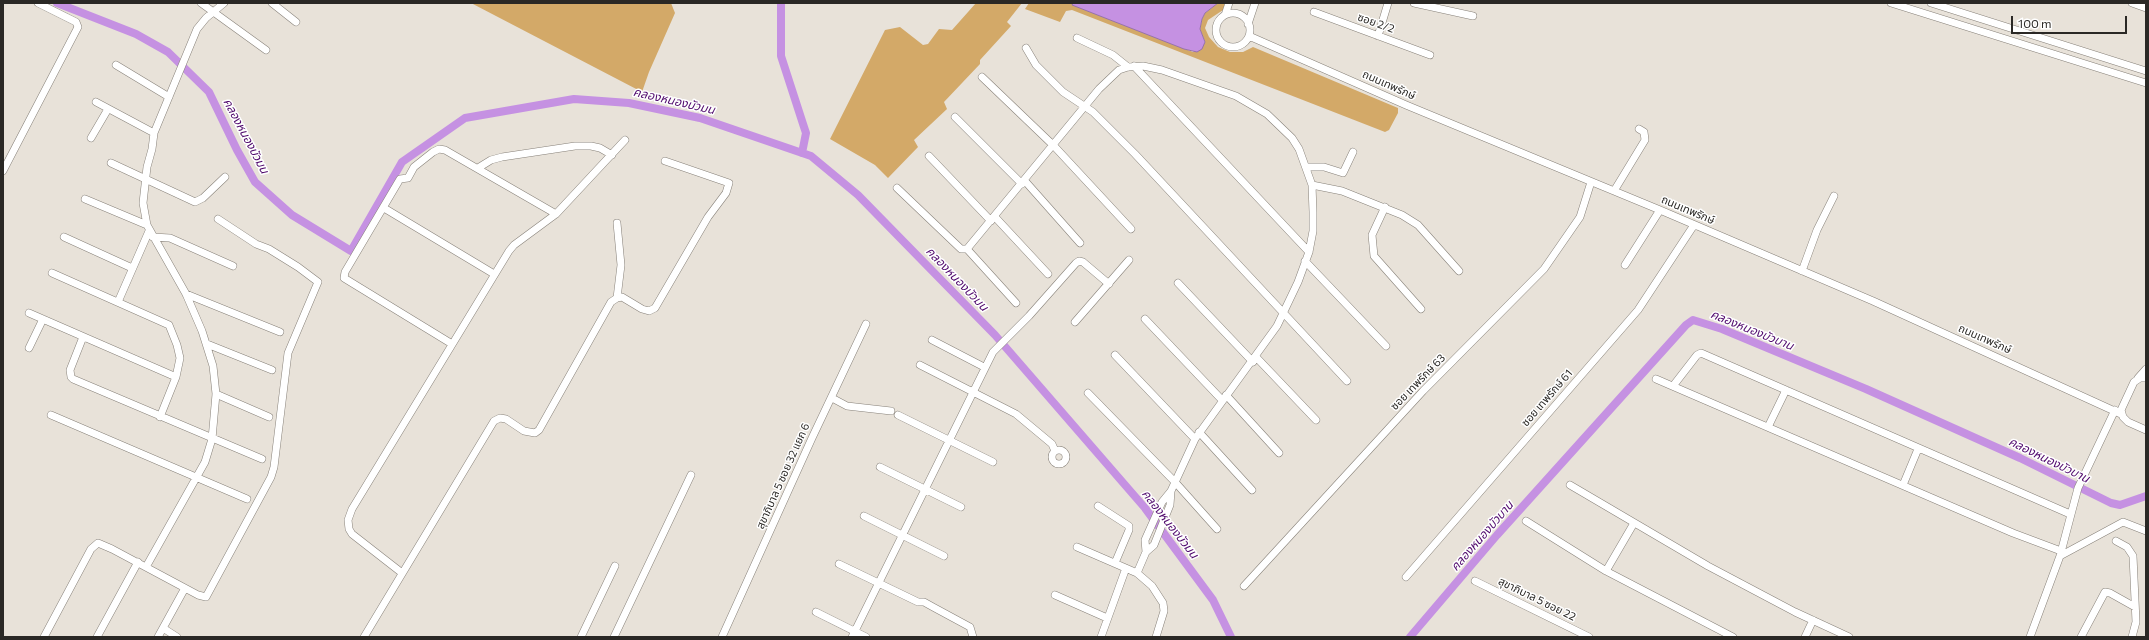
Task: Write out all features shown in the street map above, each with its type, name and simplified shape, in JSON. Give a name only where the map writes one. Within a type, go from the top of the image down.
[{"type":"street","points":[[3,171],[78,27],[76,22],[38,3]]},
{"type":"street","points":[[201,3],[266,50]]},
{"type":"street","points":[[146,567],[197,477],[212,439],[216,394],[213,366],[207,344],[186,294],[150,231],[142,203],[154,133],[184,59],[197,29],[224,3]]},
{"type":"street","points":[[272,3],[296,22]]},
{"type":"street","points":[[1229,3],[1225,15],[1221,18],[1216,28],[1216,33],[1222,42],[1231,47],[1237,46],[1246,41],[1248,36],[1248,24],[1255,3]]},
{"type":"street","points":[[1378,36],[1388,3]]},
{"type":"street","points":[[1414,3],[1443,6],[1472,16]]},
{"type":"street","points":[[1891,3],[2146,83]]},
{"type":"street","points":[[1931,3],[2146,71]]},
{"type":"street","points":[[2132,3],[2146,8]]},
{"type":"street","name":"ซอย 2/2","points":[[1314,12],[1430,55]]},
{"type":"street","points":[[1225,15],[1236,13],[1241,15],[1248,24]]},
{"type":"street","name":"ถนนเทพรักษ์","points":[[1248,36],[1406,105],[1660,210],[1802,271],[2036,374],[2118,412],[2128,422],[2146,430]]},
{"type":"street","points":[[1078,38],[1113,55],[1131,67],[1309,252]]},
{"type":"street","points":[[1026,48],[1036,65],[1063,92],[1084,108],[1093,112],[1135,154],[1347,381]]},
{"type":"street","points":[[2075,61],[2078,49]]},
{"type":"street","points":[[116,65],[169,97]]},
{"type":"street","points":[[897,188],[961,250],[967,249],[1112,75],[1131,67],[1162,70],[1202,83],[1250,103],[1267,114],[1292,138],[1306,167],[1312,185],[1313,231],[1309,252],[1284,314],[1254,359],[1199,432],[1171,491],[1162,502],[1145,540],[1146,552],[1137,573]]},
{"type":"street","points":[[982,77],[1054,146],[1131,229]]},
{"type":"street","points":[[96,102],[154,133]]},
{"type":"street","points":[[92,138],[108,109]]},
{"type":"street","points":[[955,117],[1023,183],[1080,243]]},
{"type":"street","points":[[1614,191],[1645,140],[1644,132],[1639,128]]},
{"type":"street","points":[[402,573],[352,534],[349,529],[348,520],[356,502],[494,274],[514,245],[556,214],[625,140]]},
{"type":"street","points":[[478,168],[491,160],[502,157],[575,146],[592,146],[600,148],[612,155]]},
{"type":"street","points":[[452,344],[344,278],[345,272],[400,179],[408,178],[414,167],[439,149],[451,152],[556,214]]},
{"type":"street","points":[[1306,167],[1324,167],[1343,172],[1353,152]]},
{"type":"street","points":[[929,156],[1048,274]]},
{"type":"street","points":[[617,298],[622,297],[642,309],[649,311],[655,308],[708,217],[726,193],[729,183],[665,161]]},
{"type":"street","points":[[111,163],[195,202],[203,198],[225,177]]},
{"type":"street","name":"ซอย เทพรักษ์ 63","points":[[1244,586],[1424,391],[1544,269],[1580,217],[1591,182]]},
{"type":"street","points":[[1312,185],[1342,191],[1385,207],[1418,225],[1459,271]]},
{"type":"street","points":[[1802,271],[1817,230],[1834,196]]},
{"type":"street","points":[[85,199],[150,231],[170,238],[233,266]]},
{"type":"street","points":[[1385,207],[1372,235],[1374,256],[1421,309]]},
{"type":"street","points":[[384,208],[494,274]]},
{"type":"street","points":[[1626,265],[1660,210]]},
{"type":"street","points":[[44,637],[95,544],[101,543],[202,597],[209,593],[271,477],[274,467],[288,353],[318,282],[298,267],[269,249],[256,244],[218,219]]},
{"type":"street","points":[[364,637],[490,424],[500,418],[530,433],[535,433],[539,430],[607,309],[617,298],[620,265],[617,223]]},
{"type":"street","name":"ซอย เทพรักษ์ 61","points":[[1406,577],[1638,310],[1694,225]]},
{"type":"street","points":[[118,302],[132,268],[150,231]]},
{"type":"street","points":[[64,237],[132,268]]},
{"type":"street","points":[[967,249],[1016,303]]},
{"type":"street","points":[[1075,322],[1129,260]]},
{"type":"street","points":[[854,634],[984,367],[996,348],[1029,316],[1079,261],[1109,284]]},
{"type":"street","points":[[1305,261],[1386,346]]},
{"type":"street","points":[[52,273],[169,325],[179,352],[176,377],[160,417]]},
{"type":"street","points":[[1178,283],[1316,420]]},
{"type":"street","points":[[186,294],[280,332]]},
{"type":"street","points":[[29,313],[176,377]]},
{"type":"street","points":[[29,348],[42,319]]},
{"type":"street","points":[[1145,319],[1279,453]]},
{"type":"street","name":"สุขาภิบาล 5 ซอย 32 แยก 6","points":[[722,637],[814,432],[832,398],[866,324]]},
{"type":"street","points":[[83,337],[70,370],[71,377],[160,417],[262,459]]},
{"type":"street","points":[[932,340],[984,367]]},
{"type":"street","points":[[207,344],[272,370]]},
{"type":"street","points":[[1673,386],[1697,355],[1701,353],[1918,449],[2070,514]]},
{"type":"street","points":[[1115,355],[1196,439]]},
{"type":"street","points":[[920,365],[1016,414],[1052,444],[1055,451]]},
{"type":"street","points":[[2030,637],[2060,553],[2078,488],[2086,470],[2136,380],[2146,369]]},
{"type":"street","points":[[2136,380],[2146,378]]},
{"type":"street","points":[[1656,379],[2060,553],[2123,522],[2146,531]]},
{"type":"street","points":[[1768,427],[1786,390]]},
{"type":"street","points":[[1088,393],[1175,482],[1216,529]]},
{"type":"street","points":[[216,394],[269,417]]},
{"type":"street","points":[[832,398],[847,406],[894,413],[993,462]]},
{"type":"street","points":[[52,414],[247,499]]},
{"type":"street","points":[[1199,432],[1252,490]]},
{"type":"street","points":[[1903,485],[1918,449]]},
{"type":"street","points":[[880,467],[961,507]]},
{"type":"street","points":[[614,637],[691,475]]},
{"type":"street","points":[[1570,485],[1708,566],[1849,637]]},
{"type":"street","points":[[1146,552],[1154,546],[1170,505],[1171,491]]},
{"type":"street","points":[[1098,506],[1129,526],[1129,530],[1115,563]]},
{"type":"street","points":[[864,516],[944,556]]},
{"type":"street","points":[[1526,521],[1606,571],[1733,637]]},
{"type":"street","points":[[1606,571],[1634,523]]},
{"type":"street","points":[[2116,541],[2127,547],[2133,556],[2136,622],[2132,637]]},
{"type":"street","points":[[1077,547],[1137,573],[1152,586],[1163,604],[1163,618],[1160,636]]},
{"type":"street","points":[[97,637],[138,562]]},
{"type":"street","points":[[839,564],[918,602],[924,602],[970,627],[973,637]]},
{"type":"street","points":[[581,637],[616,566]]},
{"type":"street","points":[[1101,637],[1126,568]]},
{"type":"street","name":"สุขาภิบาล 5 ซอย 22","points":[[1475,580],[1589,637]]},
{"type":"street","points":[[158,637],[185,588]]},
{"type":"street","points":[[2081,637],[2104,593],[2110,593],[2135,607]]},
{"type":"street","points":[[1055,595],[1107,618]]},
{"type":"street","points":[[816,612],[854,634],[866,637]]},
{"type":"street","points":[[1805,637],[1813,620]]},
{"type":"street","points":[[163,628],[177,637]]},
{"type":"shaded area","points":[[471,3],[671,3],[675,13],[649,72],[642,92]]},
{"type":"shaded area","points":[[976,3],[1022,3],[1007,22],[1011,26],[980,60],[980,64],[944,102],[947,109],[914,140],[918,147],[888,178],[875,165],[830,139],[885,30],[900,27],[923,45],[928,44],[939,29],[952,30]]},
{"type":"shaded area","points":[[1029,3],[1073,3],[1073,5],[1193,52],[1205,42],[1200,29],[1205,13],[1218,3],[1225,3],[1223,10],[1208,20],[1205,28],[1209,37],[1218,47],[1230,52],[1243,52],[1253,47],[1398,108],[1398,113],[1389,130],[1385,132],[1072,10],[1066,11],[1060,22],[1025,9]]},
{"type":"shaded area","points":[[1073,3],[1218,3],[1205,13],[1202,19],[1200,29],[1205,42],[1202,49],[1197,52],[1184,49],[1072,5]]},
{"type":"waterway","name":"คลองหนองบัวมน","points":[[57,3],[136,34],[168,52],[209,92],[237,150],[255,182],[292,215],[351,251],[402,162],[465,118],[574,99],[629,103],[700,118],[811,156],[858,195],[995,335],[1145,508],[1213,600],[1231,637]]},
{"type":"waterway","points":[[781,3],[781,56],[806,133],[802,153]]},
{"type":"waterway","name":"คลองหนองบัวบาน","points":[[1410,637],[1497,535],[1686,325],[1693,320],[1722,329],[1866,389],[2020,458],[2111,503],[2120,505],[2146,496]]}]
